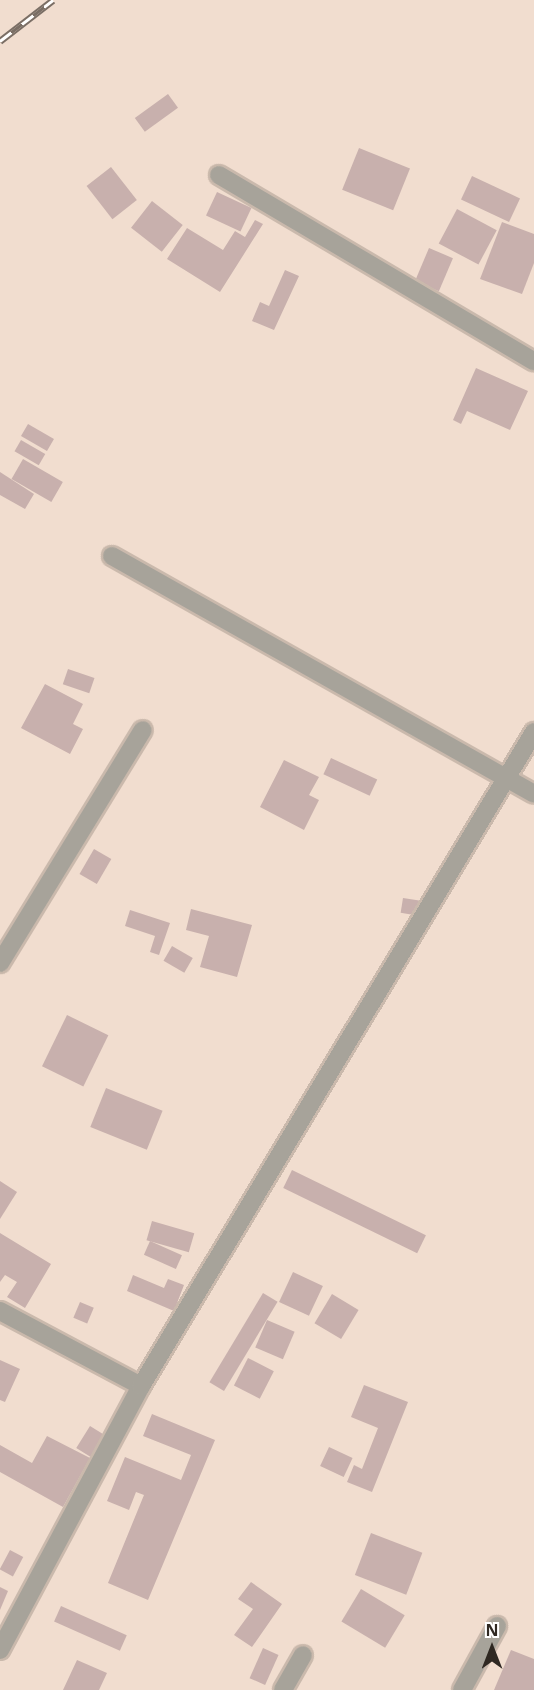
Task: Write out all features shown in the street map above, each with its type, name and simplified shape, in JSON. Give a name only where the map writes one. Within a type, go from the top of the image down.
[{"type":"street","points":[[219,175],[534,362]]},
{"type":"street","points":[[112,556],[534,794]]},
{"type":"street","points":[[0,963],[143,730]]},
{"type":"street","points":[[0,1650],[141,1386],[534,732]]},
{"type":"street","points":[[0,1311],[141,1386]]},
{"type":"street","points":[[462,1690],[497,1626]]},
{"type":"street","points":[[283,1690],[303,1656]]},
{"type":"building","points":[[168,94],[178,108],[145,132],[135,118]]},
{"type":"building","points":[[359,148],[410,169],[393,210],[342,190]]},
{"type":"building","points":[[111,167],[137,200],[112,219],[87,186]]},
{"type":"building","points":[[472,176],[520,198],[509,222],[461,200]]},
{"type":"building","points":[[217,192],[251,208],[240,232],[206,216]]},
{"type":"building","points":[[152,201],[183,225],[162,252],[131,228]]},
{"type":"building","points":[[457,209],[497,230],[478,265],[439,243]]},
{"type":"building","points":[[255,220],[263,224],[220,292],[167,259],[187,228],[223,250],[235,231],[245,237]]},
{"type":"building","points":[[502,222],[534,234],[534,263],[522,294],[480,279]]},
{"type":"building","points":[[429,248],[453,258],[439,291],[415,281]]},
{"type":"building","points":[[285,270],[299,276],[274,330],[252,321],[260,302],[269,306]]},
{"type":"building","points":[[476,368],[528,391],[510,430],[467,411],[461,424],[453,420]]},
{"type":"building","points":[[28,424],[54,439],[47,451],[21,436]]},
{"type":"building","points":[[21,440],[45,454],[39,465],[14,451]]},
{"type":"building","points":[[23,459],[63,482],[51,502],[12,479]]},
{"type":"building","points":[[0,472],[34,494],[25,509],[0,495]]},
{"type":"building","points":[[68,669],[94,678],[89,693],[63,684]]},
{"type":"building","points":[[45,684],[83,704],[73,724],[83,729],[70,754],[21,728]]},
{"type":"building","points":[[331,758],[377,780],[370,796],[323,774]]},
{"type":"building","points":[[284,760],[319,777],[309,795],[319,800],[304,830],[260,807]]},
{"type":"building","points":[[94,849],[111,859],[97,884],[80,874]]},
{"type":"building","points":[[403,898],[421,901],[418,916],[401,913]]},
{"type":"building","points":[[191,909],[252,925],[237,977],[200,967],[209,936],[186,930]]},
{"type":"building","points":[[130,910],[170,923],[159,955],[150,952],[155,936],[125,926]]},
{"type":"building","points":[[172,946],[193,958],[184,973],[164,961]]},
{"type":"building","points":[[67,1015],[108,1035],[83,1086],[42,1066]]},
{"type":"building","points":[[106,1088],[163,1111],[147,1150],[90,1127]]},
{"type":"building","points":[[292,1170],[426,1235],[417,1253],[283,1188]]},
{"type":"building","points":[[0,1181],[17,1192],[0,1219]]},
{"type":"building","points":[[152,1221],[194,1233],[189,1252],[146,1240]]},
{"type":"building","points":[[0,1233],[51,1264],[25,1308],[7,1297],[17,1282],[5,1275],[0,1282]]},
{"type":"building","points":[[150,1241],[182,1255],[176,1269],[144,1255]]},
{"type":"building","points":[[293,1272],[323,1286],[309,1316],[279,1302]]},
{"type":"building","points":[[133,1275],[164,1288],[168,1279],[184,1285],[174,1311],[127,1291]]},
{"type":"building","points":[[263,1293],[278,1302],[224,1391],[209,1382]]},
{"type":"building","points":[[332,1294],[359,1310],[341,1339],[314,1323]]},
{"type":"building","points":[[80,1302],[94,1308],[87,1324],[73,1318]]},
{"type":"building","points":[[267,1320],[295,1332],[283,1359],[255,1348]]},
{"type":"building","points":[[248,1358],[274,1371],[260,1399],[234,1386]]},
{"type":"building","points":[[0,1360],[20,1369],[5,1402],[0,1400]]},
{"type":"building","points":[[364,1385],[408,1402],[372,1492],[347,1482],[354,1465],[362,1469],[378,1428],[351,1417]]},
{"type":"building","points":[[152,1414],[215,1440],[148,1600],[108,1583],[144,1495],[136,1492],[129,1510],[107,1501],[125,1457],[181,1480],[191,1455],[143,1436]]},
{"type":"building","points":[[90,1426],[106,1436],[92,1458],[76,1448]]},
{"type":"building","points":[[47,1436],[90,1458],[63,1507],[0,1472],[0,1445],[32,1463]]},
{"type":"building","points":[[329,1447],[353,1458],[344,1477],[320,1466]]},
{"type":"building","points":[[371,1533],[422,1553],[406,1595],[355,1575]]},
{"type":"building","points":[[10,1550],[23,1557],[13,1576],[0,1570]]},
{"type":"building","points":[[251,1582],[282,1604],[252,1647],[234,1635],[253,1609],[238,1599]]},
{"type":"building","points":[[0,1587],[8,1591],[0,1610]]},
{"type":"building","points":[[361,1589],[405,1615],[385,1648],[341,1622]]},
{"type":"building","points":[[61,1606],[127,1635],[120,1651],[54,1622]]},
{"type":"building","points":[[263,1648],[279,1655],[265,1685],[250,1678]]},
{"type":"building","points":[[511,1650],[534,1659],[534,1690],[494,1690]]},
{"type":"building","points":[[77,1660],[107,1673],[99,1690],[63,1690]]},
{"type":"railway","points":[[0,41],[53,0]]}]
